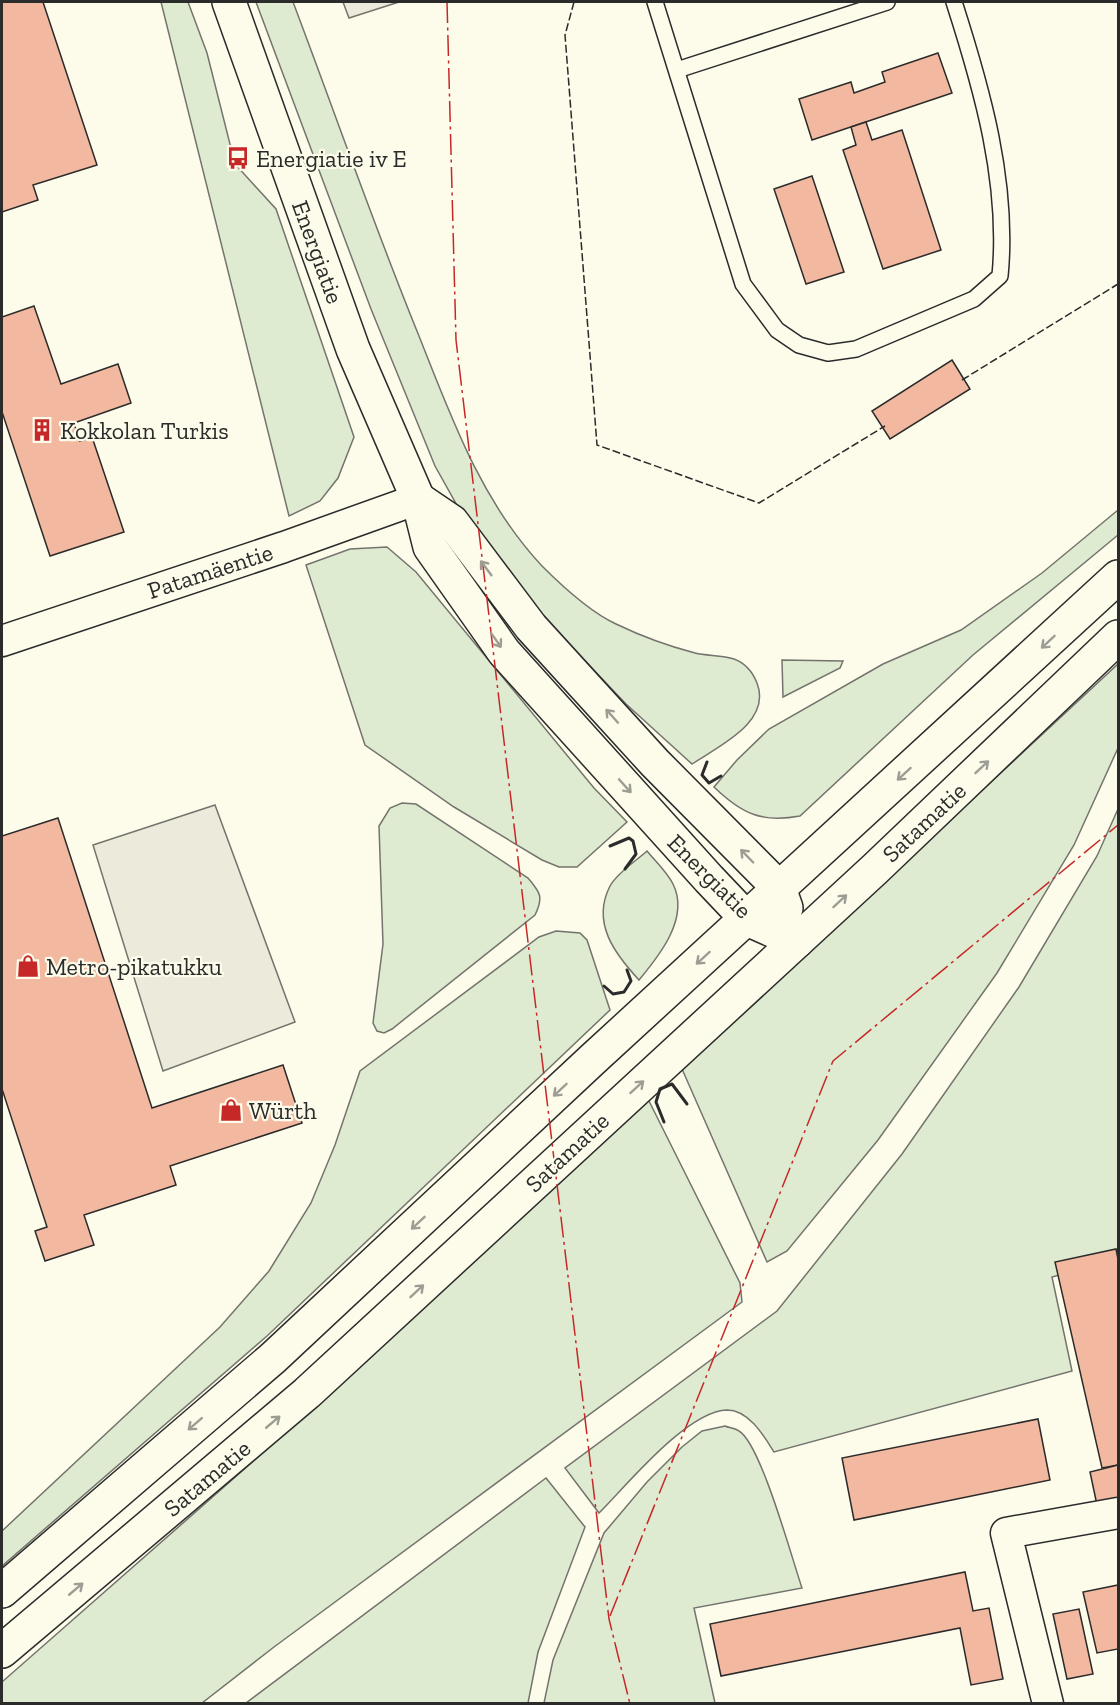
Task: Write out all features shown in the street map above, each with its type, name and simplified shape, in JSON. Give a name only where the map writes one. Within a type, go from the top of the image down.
[{"type":"main road","name":"Energiatie","points":[[229,2],[353,349],[418,499],[430,547],[504,652],[747,919],[797,941]]},
{"type":"main road","name":"Energiatie","points":[[418,499],[452,522],[531,627],[655,763],[779,888],[797,941]]},
{"type":"main road","name":"Satamatie","points":[[2,1591],[273,1358],[779,888],[1119,577]]},
{"type":"main road","name":"Satamatie","points":[[2,1651],[307,1393],[797,941],[1119,637]]},
{"type":"street","name":"Patamäentie","points":[[2,641],[284,547],[418,499]]},
{"type":"street","points":[[1048,1704],[1005,1533],[1119,1513]]},
{"type":"lane","points":[[655,2],[743,284],[777,330],[799,345],[828,352],[856,349],[974,299],[1000,276],[1002,254],[993,144],[979,79],[954,2]]},
{"type":"lane","points":[[676,70],[887,2]]},
{"type":"green space","points":[[161,2],[188,2],[207,53],[235,164],[276,209],[354,437],[338,478],[320,501],[289,516]]},
{"type":"green space","points":[[256,2],[293,2],[386,253],[443,397],[485,486],[521,541],[558,582],[586,606],[606,619],[635,633],[675,647],[700,654],[734,659],[745,666],[753,676],[760,697],[757,710],[750,721],[728,741],[692,764],[626,704],[550,624],[468,525],[435,466],[371,309]]},
{"type":"green space","points":[[1118,510],[1118,535],[973,655],[800,816],[774,818],[753,814],[734,804],[714,787],[737,760],[769,729],[883,664],[961,630],[1042,573]]},
{"type":"green space","points":[[387,547],[416,572],[594,788],[627,822],[577,867],[559,867],[542,860],[454,807],[365,745],[306,565],[350,549]]},
{"type":"green space","points":[[782,660],[843,661],[840,668],[783,697]]},
{"type":"green space","points":[[1118,664],[1118,748],[1074,845],[997,973],[878,1140],[787,1251],[767,1262],[682,1069]]},
{"type":"green space","points":[[402,803],[416,804],[528,878],[538,891],[540,899],[535,915],[384,1033],[377,1031],[373,1023],[383,944],[379,826],[390,808]]},
{"type":"green space","points":[[1118,809],[1118,1258],[1052,1277],[1072,1371],[774,1452],[755,1425],[742,1414],[727,1410],[711,1414],[694,1423],[659,1451],[599,1513],[565,1468],[777,1311],[902,1154],[1019,987],[1097,856]]},
{"type":"green space","points":[[647,851],[673,884],[678,910],[670,936],[639,980],[614,949],[604,925],[603,913],[605,900],[613,881]]},
{"type":"green space","points":[[556,931],[580,933],[587,940],[610,1010],[267,1336],[2,1566],[2,1531],[220,1327],[269,1271],[311,1203],[335,1145],[360,1071],[539,937]]},
{"type":"green space","points":[[648,1099],[740,1283],[742,1302],[274,1647],[202,1703],[2,1703],[2,1682],[315,1407]]},
{"type":"green space","points":[[725,1426],[739,1431],[748,1440],[757,1457],[802,1588],[694,1608],[715,1703],[544,1703],[553,1660],[604,1533],[647,1482],[682,1447],[702,1431]]},
{"type":"green space","points":[[546,1478],[585,1527],[538,1652],[528,1703],[246,1703]]},
{"type":"shaded area","points":[[343,2],[399,2],[349,18]]},
{"type":"shaded area","points":[[215,805],[295,1022],[163,1071],[93,845]]},
{"type":"building","points":[[2,2],[43,2],[97,165],[33,185],[38,200],[2,212]]},
{"type":"building","points":[[938,53],[952,93],[812,140],[799,99],[851,82],[854,93],[885,82],[882,72]]},
{"type":"building","points":[[866,122],[872,140],[902,130],[941,250],[883,269],[843,150],[856,145],[851,127]]},
{"type":"building","points":[[812,176],[844,272],[806,284],[774,189]]},
{"type":"building","name":"Kokkolan Turkis","points":[[34,306],[61,384],[118,364],[131,403],[74,423],[80,441],[92,437],[124,532],[50,556],[2,412],[2,317]]},
{"type":"building","points":[[952,360],[970,389],[890,439],[872,411]]},
{"type":"building","points":[[58,818],[152,1108],[283,1065],[302,1123],[170,1166],[176,1185],[84,1215],[94,1245],[45,1261],[35,1231],[47,1227],[2,1089],[2,836]]},
{"type":"building","points":[[1116,1249],[1118,1259],[1118,1465],[1102,1468],[1055,1262]]},
{"type":"building","points":[[1038,1419],[1050,1480],[854,1520],[842,1458]]},
{"type":"building","points":[[1118,1465],[1118,1500],[1097,1505],[1090,1472]]},
{"type":"building","points":[[965,1572],[973,1611],[989,1608],[1003,1679],[971,1685],[960,1628],[721,1676],[710,1624]]},
{"type":"building","points":[[1118,1585],[1118,1649],[1097,1653],[1083,1592]]},
{"type":"building","points":[[1079,1609],[1093,1674],[1067,1679],[1053,1614]]},
{"type":"fence","points":[[574,2],[565,35],[597,445],[759,503],[885,426]]},
{"type":"fence","points":[[962,380],[1118,284]]},
{"type":"wall","points":[[707,762],[702,775],[709,783],[721,776]]},
{"type":"wall","points":[[610,846],[629,838],[633,841],[636,854],[625,869]]},
{"type":"wall","points":[[604,986],[613,994],[624,992],[631,981],[627,970]]},
{"type":"wall","points":[[664,1122],[656,1102],[660,1089],[672,1084],[687,1104]]},
{"type":"power","points":[[447,2],[456,340],[609,1619],[630,1704]]},
{"type":"power","points":[[610,1616],[833,1061],[1118,825]]},
{"type":"place","name":"Energiatie iv E","points":[[238,158]]},
{"type":"place","name":"Kokkolan Turkis","points":[[42,430]]},
{"type":"place","name":"Metro-pikatukku","points":[[28,966]]},
{"type":"place","name":"Würth","points":[[231,1110]]}]
